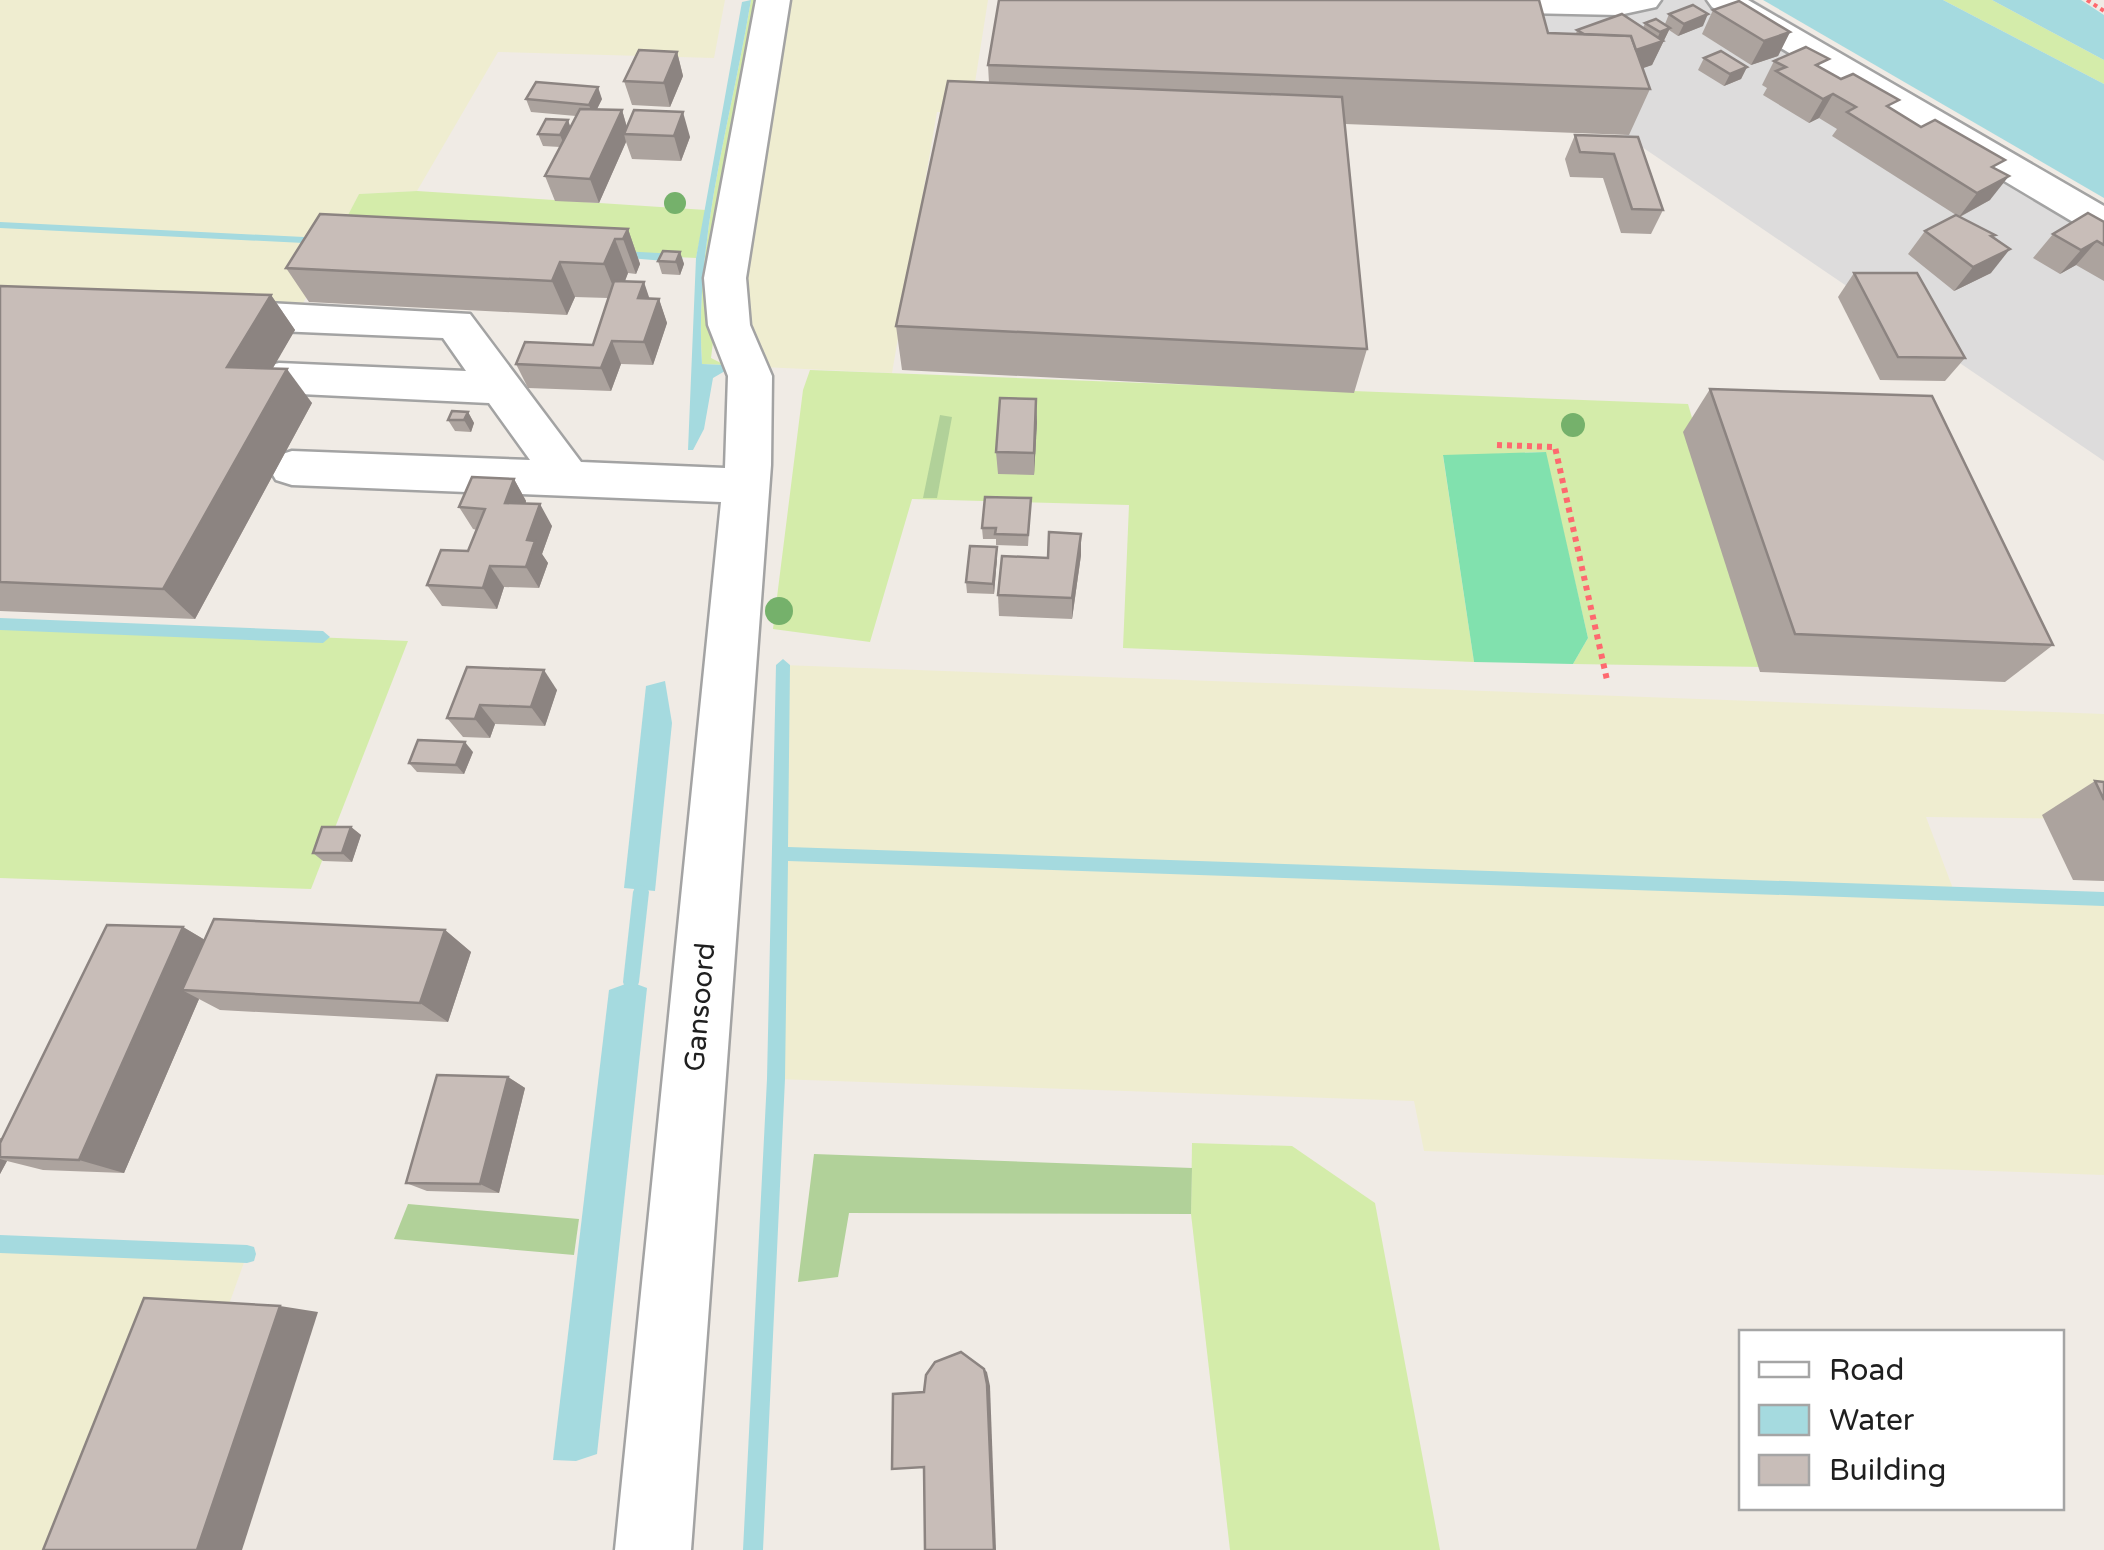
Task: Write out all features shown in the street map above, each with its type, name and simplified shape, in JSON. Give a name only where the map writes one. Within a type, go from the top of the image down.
[{"type":"street","name":"Gansoord","points":[[653,1550],[747,475],[750,376],[729,325],[725,278],[773,0]]},
{"type":"street","points":[[1385,0],[1619,5],[1644,0]]},
{"type":"street","points":[[1724,0],[2104,223]]},
{"type":"street","points":[[178,313],[455,324],[568,479]]},
{"type":"street","points":[[279,378],[502,388]]},
{"type":"street","points":[[292,468],[568,479],[747,475]]},
{"type":"path","points":[[2086,0],[2104,11]]},
{"type":"path","points":[[1497,445],[1555,447],[1607,680]]},
{"type":"shaded area","points":[[0,0],[725,0],[714,58],[498,52],[417,191],[359,194],[267,374],[0,364]]},
{"type":"shaded area","points":[[790,0],[988,0],[970,114],[937,112],[892,373],[761,367],[737,304]]},
{"type":"shaded area","points":[[1426,0],[1754,0],[2104,204],[2104,461]]},
{"type":"shaded area","points":[[783,665],[2104,714],[2104,819],[1926,817],[1955,894],[2104,899],[2104,1175],[1424,1151],[1414,1101],[776,1079]]},
{"type":"shaded area","points":[[0,1244],[247,1254],[141,1550],[0,1550]]},
{"type":"green space","points":[[751,0],[756,0],[711,358],[725,365],[702,364],[703,272],[709,226]]},
{"type":"green space","points":[[1943,0],[1992,0],[2104,60],[2104,84]]},
{"type":"green space","points":[[417,191],[706,210],[696,258],[335,240],[359,194]]},
{"type":"green space","points":[[810,370],[1688,404],[1764,667],[1573,664],[1588,638],[1545,452],[1443,456],[1474,662],[1123,648],[1129,505],[912,499],[870,642],[773,629],[803,390]]},
{"type":"green space","points":[[940,415],[952,417],[937,498],[923,498]]},
{"type":"green space","points":[[1546,452],[1588,638],[1573,664],[1474,662],[1443,455]]},
{"type":"green space","points":[[0,624],[408,641],[311,889],[0,878]]},
{"type":"green space","points":[[1192,1143],[1292,1146],[1375,1203],[1440,1550],[1230,1550],[1191,1214]]},
{"type":"green space","points":[[814,1154],[1192,1168],[1191,1214],[849,1213],[838,1277],[798,1282]]},
{"type":"green space","points":[[408,1204],[579,1219],[574,1255],[394,1239]]},
{"type":"water","points":[[751,0],[716,181],[703,272],[702,364],[725,365],[725,371],[713,378],[704,429],[693,450],[688,450],[696,258],[742,2]]},
{"type":"water","points":[[1763,0],[1943,0],[2104,84],[2104,198]]},
{"type":"water","points":[[1992,0],[2081,0],[2104,15],[2104,60]]},
{"type":"water","points":[[665,681],[672,723],[655,891],[624,888],[646,686]]},
{"type":"water","points":[[631,982],[647,988],[597,1454],[576,1461],[553,1460],[609,990]]},
{"type":"building","points":[[999,0],[1539,0],[1548,33],[1631,36],[1650,89],[988,65]]},
{"type":"building","points":[[1739,1],[1790,32],[1764,41],[1713,10]]},
{"type":"building","points":[[1693,5],[1708,14],[1684,24],[1669,14]]},
{"type":"building","points":[[1622,14],[1663,41],[1636,50],[1631,36],[1584,34],[1577,30]]},
{"type":"building","points":[[1656,19],[1670,28],[1660,32],[1645,23]]},
{"type":"building","points":[[1806,47],[1829,59],[1816,65],[1841,79],[1853,74],[1899,100],[1887,106],[1921,127],[1935,120],[2005,160],[1992,167],[2009,176],[1977,193],[1847,112],[1856,107],[1833,94],[1823,99],[1776,71],[1786,67],[1774,61]]},
{"type":"building","points":[[639,50],[677,52],[664,83],[624,81]]},
{"type":"building","points":[[1721,51],[1747,67],[1730,74],[1704,58]]},
{"type":"building","points":[[948,81],[1342,97],[1367,349],[896,326]]},
{"type":"building","points":[[536,82],[598,87],[589,105],[526,99]]},
{"type":"building","points":[[580,109],[622,110],[590,179],[545,176]]},
{"type":"building","points":[[634,110],[683,112],[674,136],[624,134]]},
{"type":"building","points":[[546,119],[568,120],[560,135],[538,134]]},
{"type":"building","points":[[1575,135],[1638,137],[1663,210],[1632,209],[1614,154],[1580,152]]},
{"type":"building","points":[[2088,213],[2104,222],[2104,245],[2097,241],[2081,250],[2053,234]]},
{"type":"building","points":[[320,214],[628,229],[623,239],[615,239],[604,264],[560,262],[552,281],[286,268]]},
{"type":"building","points":[[1956,215],[1995,235],[1991,236],[2010,249],[1973,267],[1925,231]]},
{"type":"building","points":[[663,251],[680,252],[676,262],[658,261]]},
{"type":"building","points":[[1854,273],[1917,273],[1965,358],[1898,357]]},
{"type":"building","points":[[614,281],[644,282],[638,298],[659,299],[644,342],[612,341],[601,368],[516,364],[525,342],[593,345]]},
{"type":"building","points":[[0,286],[271,295],[227,367],[287,369],[163,589],[0,582]]},
{"type":"building","points":[[1710,389],[1932,396],[2053,645],[1795,634]]},
{"type":"building","points":[[1000,398],[1036,399],[1034,453],[996,452]]},
{"type":"building","points":[[452,411],[468,412],[464,420],[448,420]]},
{"type":"building","points":[[472,477],[514,479],[505,503],[540,504],[527,540],[535,541],[526,567],[490,566],[483,588],[427,585],[441,550],[468,551],[485,509],[459,507]]},
{"type":"building","points":[[985,497],[1031,498],[1028,535],[995,534],[996,528],[982,528]]},
{"type":"building","points":[[1049,532],[1081,534],[1072,598],[998,595],[1002,556],[1048,558]]},
{"type":"building","points":[[970,546],[997,547],[993,584],[966,582]]},
{"type":"building","points":[[467,667],[544,670],[531,707],[480,705],[475,719],[447,718]]},
{"type":"building","points":[[418,740],[465,742],[456,765],[409,763]]},
{"type":"building","points":[[2095,781],[2104,782],[2104,800]]},
{"type":"building","points":[[322,827],[351,827],[342,853],[313,853]]},
{"type":"building","points":[[214,919],[445,930],[420,1003],[182,990]]},
{"type":"building","points":[[107,925],[183,927],[79,1160],[0,1157],[0,1143]]},
{"type":"building","points":[[437,1075],[508,1077],[480,1184],[406,1183]]},
{"type":"building","points":[[144,1298],[280,1306],[197,1550],[43,1550]]},
{"type":"building","points":[[961,1352],[984,1369],[987,1384],[994,1550],[925,1550],[924,1467],[892,1469],[893,1394],[924,1392],[926,1375],[935,1362]]},
{"type":"waterway","points":[[0,225],[324,241]]},
{"type":"waterway","points":[[621,255],[677,258]]},
{"type":"waterway","points":[[0,624],[323,637]]},
{"type":"waterway","points":[[753,1550],[776,1079],[783,665]]},
{"type":"waterway","points":[[782,854],[2104,899]]},
{"type":"waterway","points":[[631,982],[641,892]]},
{"type":"waterway","points":[[0,1244],[247,1254]]}]
